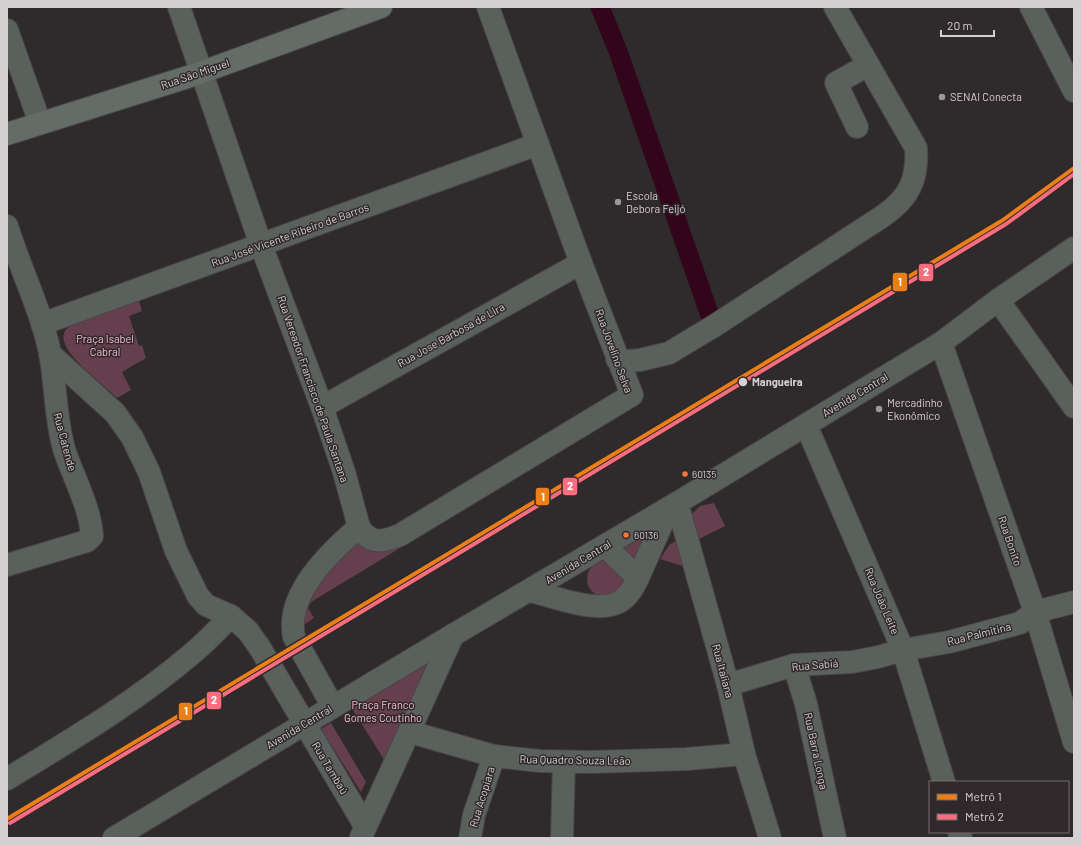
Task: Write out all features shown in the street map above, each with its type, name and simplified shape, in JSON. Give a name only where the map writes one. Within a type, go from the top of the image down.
[{"type":"main road","name":"Rua São Miguel","points":[[7,134],[201,72],[372,9]]},
{"type":"street","name":"Rua Vereador Francisco de Paula Santana","points":[[179,7],[261,246],[322,407],[344,472],[359,527]]},
{"type":"street","name":"Rua Jovelino Selva","points":[[359,527],[364,535],[370,539],[389,540],[632,395],[581,263],[488,7]]},
{"type":"street","points":[[618,359],[628,361],[640,360],[669,353],[714,326],[883,216],[901,201],[913,180],[917,164],[916,148],[834,7]]},
{"type":"street","points":[[1031,7],[1074,91]]},
{"type":"street","points":[[7,30],[40,123]]},
{"type":"street","points":[[857,127],[836,83],[868,65]]},
{"type":"street","name":"Rua José Vicente Ribeiro de Barros","points":[[42,324],[261,246],[538,144]]},
{"type":"street","name":"Rua Catende","points":[[7,226],[15,253],[42,324],[50,354],[56,417],[64,449],[92,526],[92,536],[87,541],[7,565]]},
{"type":"street","name":"Avenida Central","points":[[114,838],[453,635],[531,591],[941,343],[998,300],[1074,248]]},
{"type":"street","name":"Rua Jose Barbosa de Lira","points":[[322,407],[581,263]]},
{"type":"street","points":[[998,300],[1074,407]]},
{"type":"street","name":"Rua Bonito","points":[[941,343],[1035,612],[1074,742]]},
{"type":"street","name":"Rua Tambaú","points":[[50,354],[115,414],[132,437],[149,472],[176,551],[198,596],[206,605],[231,616],[248,631],[260,648],[304,724],[363,832]]},
{"type":"street","name":"Rua João Leite","points":[[806,425],[903,650],[944,781]]},
{"type":"street","points":[[531,591],[591,606],[603,607],[620,601],[632,588],[638,578],[673,506]]},
{"type":"street","name":"Rua Italiana","points":[[673,506],[728,685],[744,754],[770,838]]},
{"type":"street","points":[[333,707],[294,637],[291,626],[294,613],[305,587],[320,564],[336,547],[359,527]]},
{"type":"street","points":[[605,546],[638,578]]},
{"type":"street","name":"Rua Palmitina","points":[[903,650],[949,642],[1002,629],[1020,623],[1035,612],[1074,602]]},
{"type":"street","points":[[7,779],[77,737],[138,695],[194,652],[231,616]]},
{"type":"street","points":[[363,832],[453,635]]},
{"type":"street","name":"Rua Sabiá","points":[[728,685],[794,665],[852,662],[878,658],[903,650]]},
{"type":"street","name":"Rua Barra Longa","points":[[794,665],[806,704],[835,838]]},
{"type":"street","name":"Rua Quadro Souza Leão","points":[[410,732],[508,759],[564,762],[687,759],[744,754]]},
{"type":"street","name":"Rua Acopiara","points":[[470,838],[474,815],[494,756]]},
{"type":"street","points":[[562,838],[564,762]]},
{"type":"green space","name":"Praça Isabel Cabral","points":[[139,301],[142,311],[129,316],[139,346],[142,345],[146,358],[122,372],[131,390],[117,398],[90,374],[70,352],[64,341],[64,332],[72,325]]},
{"type":"green space","points":[[714,503],[725,526],[693,542],[690,516],[700,506]]},
{"type":"green space","points":[[651,532],[636,564],[619,551]]},
{"type":"green space","points":[[420,536],[311,602],[308,608],[314,618],[296,630],[292,608],[344,544]]},
{"type":"green space","points":[[677,541],[686,567],[660,559],[670,544]]},
{"type":"green space","points":[[605,561],[618,566],[623,579],[618,592],[605,597],[592,592],[587,579],[592,566]]},
{"type":"green space","name":"Praça Franco Gomes Coutinho","points":[[431,656],[385,761],[351,707]]},
{"type":"green space","points":[[331,723],[366,782],[361,792],[321,729]]},
{"type":"waterway","points":[[600,7],[618,51],[709,313]]},
{"type":"metro line","name":"1","points":[[7,819],[1003,220],[1074,168]]},
{"type":"metro line","name":"2","points":[[10,823],[1006,224],[1074,174]]},
{"type":"place","name":"SENAI Conecta","points":[[942,97]]},
{"type":"place","name":"Escola Debora Feijó","points":[[618,202]]},
{"type":"place","name":"Mangueira","points":[[743,382]]},
{"type":"place","name":"Mercadinho Ekonômico","points":[[879,409]]},
{"type":"place","name":"60135","points":[[685,474]]},
{"type":"place","name":"60136","points":[[626,535]]}]
